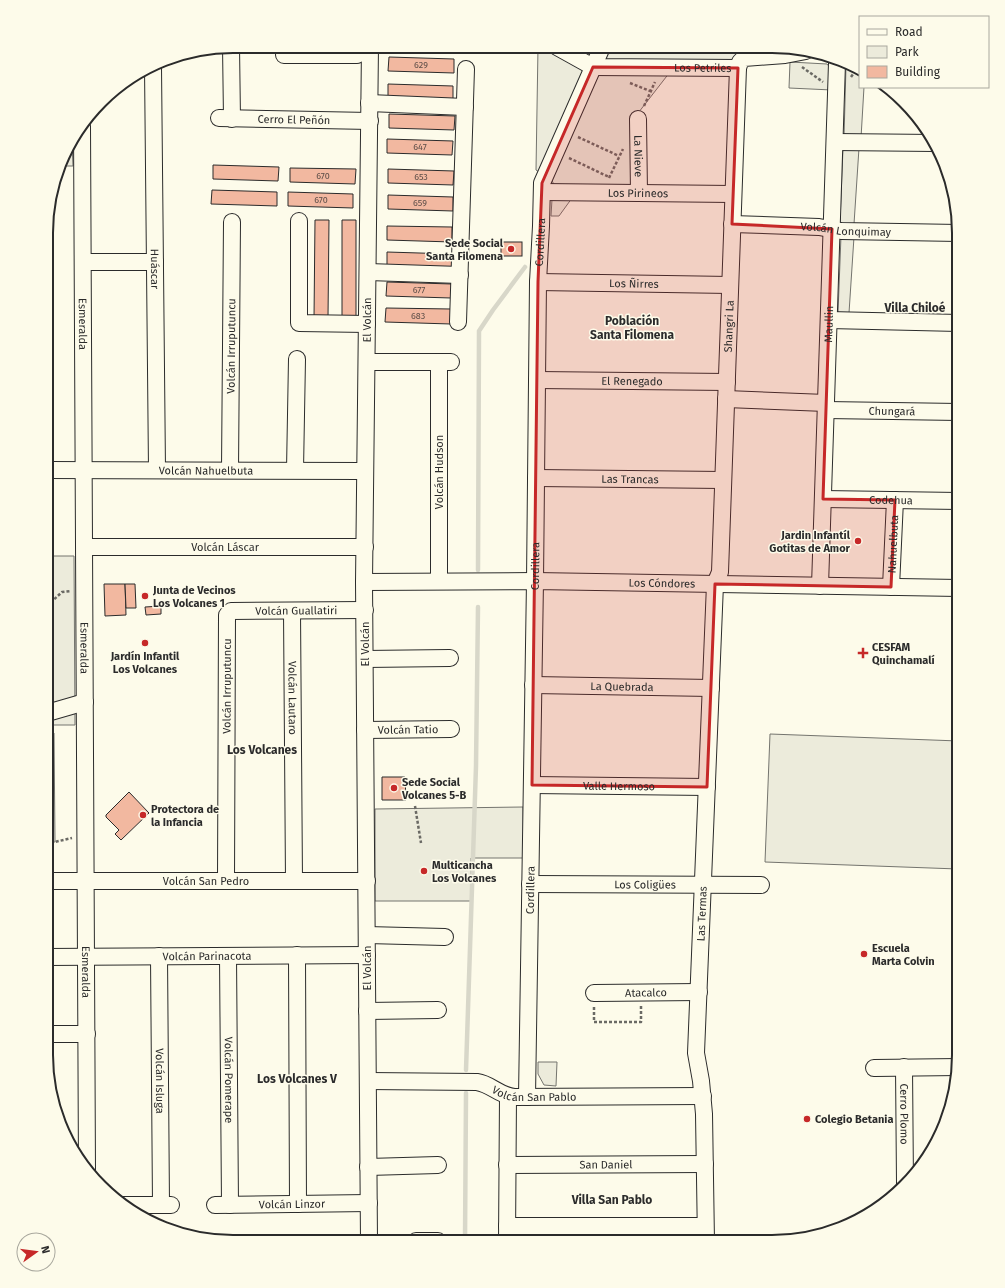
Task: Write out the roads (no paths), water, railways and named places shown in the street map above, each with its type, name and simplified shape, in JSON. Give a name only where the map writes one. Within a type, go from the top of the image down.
[{"type":"street","name":"Cerro El Peñón","points":[[230,53],[225,118],[370,121]]},
{"type":"street","points":[[284,55],[357,55],[360,53]]},
{"type":"street","name":"El Volcán","points":[[369,1235],[364,582],[370,53]]},
{"type":"street","points":[[568,53],[593,67]]},
{"type":"street","name":"Cordillera","points":[[527,1097],[538,282],[542,226],[542,183],[599,53]]},
{"type":"street","name":"Los Petriles","points":[[593,67],[738,68],[740,62],[744,58],[790,54]]},
{"type":"street","name":"Maullin","points":[[820,586],[837,66]]},
{"type":"street","name":"Shangri La","points":[[715,584],[720,572],[738,68]]},
{"type":"street","points":[[458,322],[466,69]]},
{"type":"street","name":"Huáscar","points":[[153,72],[156,470]]},
{"type":"street","points":[[369,103],[465,107]]},
{"type":"street","name":"La Nieve","points":[[638,119],[639,193]]},
{"type":"street","name":"Esmeralda","points":[[82,135],[87,1161]]},
{"type":"street","points":[[835,142],[928,143]]},
{"type":"street","name":"Los Pirineos","points":[[542,192],[733,194]]},
{"type":"street","points":[[299,221],[299,323],[367,324]]},
{"type":"street","name":"Volcán Irruputuncu","points":[[230,470],[232,222]]},
{"type":"street","name":"Volcán Lonquimay","points":[[732,224],[819,227],[841,231],[952,233]]},
{"type":"street","points":[[83,262],[155,262]]},
{"type":"street","points":[[368,272],[460,275]]},
{"type":"street","name":"Los Ñirres","points":[[538,282],[730,285]]},
{"type":"street","points":[[829,320],[952,323]]},
{"type":"street","points":[[295,470],[297,358]]},
{"type":"street","name":"Volcán Hudson","points":[[366,362],[445,362],[439,581]]},
{"type":"street","name":"El Renegado","points":[[537,380],[727,382]]},
{"type":"street","name":"Chungará","points":[[726,399],[826,406],[952,412]]},
{"type":"street","name":"Volcán Nahuelbuta","points":[[53,470],[366,471]]},
{"type":"street","name":"Las Trancas","points":[[536,478],[723,480]]},
{"type":"street","name":"Codehua","points":[[823,499],[952,501]]},
{"type":"street","name":"Nahuelbuta","points":[[891,587],[895,500]]},
{"type":"street","name":"Volcán Láscar","points":[[85,547],[365,547]]},
{"type":"street","name":"Los Cóndores","points":[[364,582],[535,581],[952,588]]},
{"type":"street","name":"Las Termas","points":[[705,1234],[703,1096],[696,1058],[715,584]]},
{"type":"street","name":"Volcán Guallatiri","points":[[228,612],[365,610]]},
{"type":"street","name":"Volcán Lautaro","points":[[292,611],[294,881]]},
{"type":"street","name":"Volcán Irruputuncu","points":[[226,881],[226,625],[228,612]]},
{"type":"street","points":[[365,659],[450,658]]},
{"type":"street","name":"La Quebrada","points":[[533,685],[711,688]]},
{"type":"street","points":[[53,711],[85,702]]},
{"type":"street","name":"Volcán Tatio","points":[[365,730],[451,729]]},
{"type":"street","name":"Valle Hermoso","points":[[532,785],[707,788]]},
{"type":"street","name":"Volcán San Pedro","points":[[53,881],[366,880]]},
{"type":"street","name":"Los Coligües","points":[[530,884],[761,885]]},
{"type":"street","points":[[367,935],[445,937]]},
{"type":"street","points":[[297,955],[298,1204]]},
{"type":"street","name":"Volcán Parinacota","points":[[53,957],[367,955]]},
{"type":"street","name":"Volcán Isluga","points":[[133,1205],[166,1205],[159,956]]},
{"type":"street","name":"Volcán Pomerape","points":[[222,1205],[228,956]]},
{"type":"street","name":"Atacalco","points":[[594,993],[699,992]]},
{"type":"street","points":[[367,1011],[438,1010]]},
{"type":"street","points":[[53,1034],[87,1034]]},
{"type":"street","points":[[874,1068],[952,1067]]},
{"type":"street","name":"Cerro Plomo","points":[[904,1068],[905,1176]]},
{"type":"street","name":"Volcán San Pablo","points":[[368,1082],[477,1082],[487,1085],[498,1093],[508,1096],[527,1097],[703,1096]]},
{"type":"street","points":[[508,1096],[507,1234],[705,1234]]},
{"type":"street","name":"San Daniel","points":[[507,1164],[705,1164]]},
{"type":"street","points":[[368,1167],[438,1165]]},
{"type":"street","name":"Volcán Linzor","points":[[222,1205],[368,1203]]},
{"type":"waterway","points":[[478,570],[479,331],[525,267]]},
{"type":"waterway","points":[[466,1070],[476,766],[478,607]]},
{"type":"waterway","points":[[465,1235],[466,1093]]},
{"type":"place","name":"Sede Social Santa Filomena","points":[[511,249]]},
{"type":"place","name":"Jardin Infantíl Gotitas de Amor","points":[[858,541]]},
{"type":"place","name":"Junta de Vecinos Los Volcanes 1","points":[[145,596]]},
{"type":"place","name":"Jardín Infantil Los Volcanes","points":[[145,643]]},
{"type":"place","name":"CESFAM Quinchamalí","points":[[863,653]]},
{"type":"place","name":"Sede Social Volcanes 5-B","points":[[394,788]]},
{"type":"place","name":"Protectora de la Infancia","points":[[143,815]]},
{"type":"place","name":"Multicancha Los Volcanes","points":[[424,871]]},
{"type":"place","name":"Escuela Marta Colvin","points":[[864,954]]},
{"type":"place","name":"Colegio Betania","points":[[807,1119]]},
{"type":"district","name":"Villa Chiloé","points":[[915,308]]},
{"type":"district","name":"Población Santa Filomena","points":[[632,328]]},
{"type":"district","name":"Los Volcanes","points":[[262,750]]},
{"type":"district","name":"Los Volcanes V","points":[[297,1079]]},
{"type":"district","name":"Villa San Pablo","points":[[612,1200]]}]
